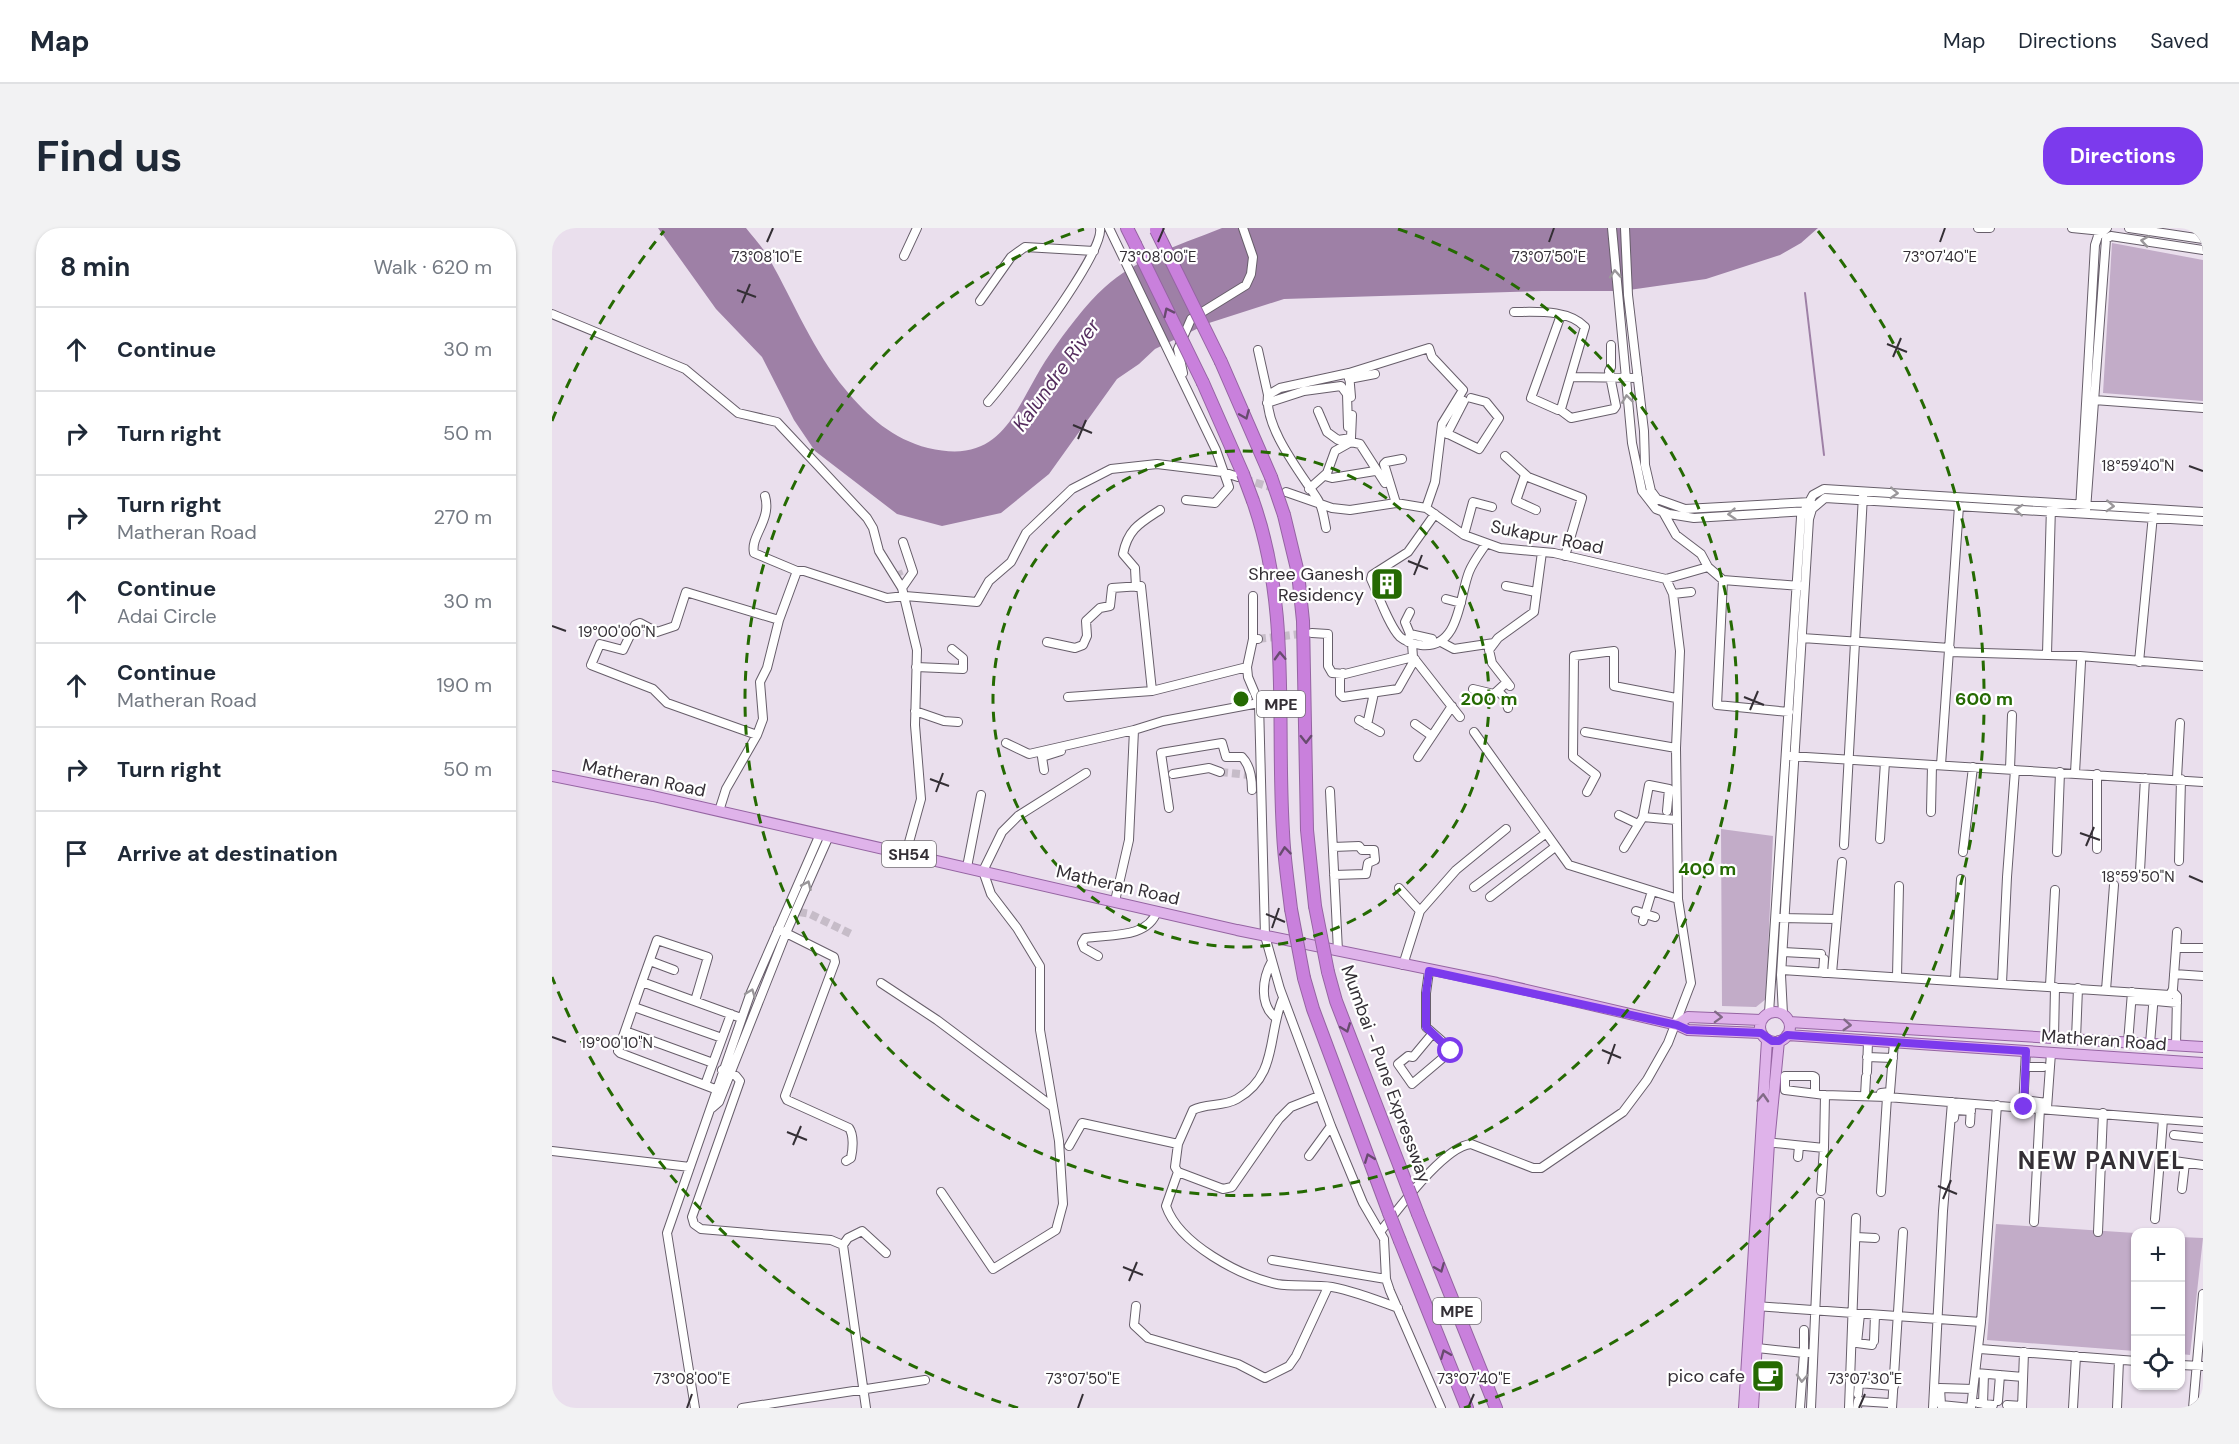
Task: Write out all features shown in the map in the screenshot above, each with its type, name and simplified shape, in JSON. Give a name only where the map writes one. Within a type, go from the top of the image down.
[{"type":"highway","name":"MPE","points":[[1127,228],[1203,383],[1253,501],[1274,577],[1279,622],[1283,831],[1291,909],[1304,978],[1313,1009],[1389,1213],[1467,1408]]},
{"type":"highway","name":"Mumbai - Pune Expressway","points":[[1155,229],[1221,362],[1284,515],[1298,573],[1303,621],[1307,830],[1315,906],[1328,972],[1336,1001],[1418,1214],[1496,1408]]},
{"type":"main road","name":"Matheran Road","points":[[552,776],[719,811],[1265,936],[1677,1025],[1688,1030],[1764,1036]]},
{"type":"main road","name":"Matheran Road","points":[[1677,1025],[1688,1017],[1765,1016]]},
{"type":"main road","name":"SH54","points":[[1765,1016],[1786,1018]]},
{"type":"main road","points":[[1744,1408],[1756,1306],[1765,1142],[1765,1016]]},
{"type":"main road","name":"Matheran Road","points":[[1786,1018],[2203,1047]]},
{"type":"main road","points":[[1765,1142],[1786,1018]]},
{"type":"main road","name":"SH54","points":[[1764,1036],[1783,1038]]},
{"type":"main road","name":"Matheran Road","points":[[1783,1038],[1894,1042],[2203,1063]]},
{"type":"main road","points":[[1753,1408],[1757,1348],[1756,1306]]},
{"type":"street","points":[[904,256],[917,228]]},
{"type":"street","points":[[988,402],[1074,284],[1100,240],[1100,228]]},
{"type":"street","points":[[1109,228],[1216,450],[1229,487],[1215,503],[1186,500]]},
{"type":"street","points":[[1186,388],[1178,349],[1191,319],[1246,285],[1251,274],[1253,257],[1243,228]]},
{"type":"street","points":[[1612,228],[1624,378],[1637,478],[1648,502],[1664,512],[1694,518],[1808,508],[1825,498],[1863,496],[2153,513],[2203,512]]},
{"type":"street","points":[[1625,228],[1645,465],[1651,491],[1657,499],[1685,509],[1808,508]]},
{"type":"street","points":[[1978,228],[1990,228]]},
{"type":"street","points":[[2072,228],[2105,230],[2096,245],[2083,509]]},
{"type":"street","points":[[2129,228],[2203,239]]},
{"type":"street","points":[[2176,246],[2178,235]]},
{"type":"street","points":[[2083,509],[2106,239],[2111,236],[2203,250]]},
{"type":"street","points":[[980,301],[1011,257],[1025,247],[1094,251]]},
{"type":"street","points":[[1514,312],[1561,315],[1585,327],[1572,377],[1559,410]]},
{"type":"street","points":[[552,314],[685,369],[738,413],[777,422],[867,518],[873,528],[879,551],[904,590]]},
{"type":"street","points":[[1561,315],[1531,398],[1571,418],[1614,409],[1616,406],[1610,377],[1611,345]]},
{"type":"street","points":[[1349,376],[1430,348],[1432,357],[1463,390],[1442,424],[1445,432],[1476,450],[1498,420],[1486,402],[1468,400],[1445,432],[1429,504]]},
{"type":"street","points":[[1258,350],[1267,399],[1266,410],[1309,489],[1320,502],[1326,528]]},
{"type":"street","points":[[1267,399],[1280,388],[1349,376],[1375,374]]},
{"type":"street","points":[[1318,411],[1331,438],[1338,440],[1351,438],[1353,428],[1349,376]]},
{"type":"street","points":[[1572,377],[1638,378]]},
{"type":"street","points":[[1267,399],[1341,386],[1347,394],[1348,427]]},
{"type":"street","points":[[2094,400],[2203,408]]},
{"type":"street","points":[[1309,489],[1325,476],[1335,451],[1351,442],[1360,444],[1375,471],[1385,483]]},
{"type":"street","points":[[1505,456],[1525,475],[1582,498],[1564,556]]},
{"type":"street","points":[[1396,503],[1384,465],[1386,462],[1402,459]]},
{"type":"street","points":[[765,496],[767,506],[765,520],[753,547],[754,553],[797,571],[804,571],[887,598],[904,590],[977,602],[989,581],[1011,562],[1026,533],[1071,489],[1111,469],[1157,464],[1241,476]]},
{"type":"street","points":[[1325,476],[1332,478],[1375,471]]},
{"type":"street","points":[[1525,475],[1516,501],[1536,510]]},
{"type":"street","points":[[1791,756],[1789,712],[1797,586],[1808,508],[1824,489],[1863,496],[1959,506],[2051,507]]},
{"type":"street","name":"Sukapur Road","points":[[1287,492],[1350,510],[1396,503],[1429,504],[1434,514],[1464,535],[1486,544],[1564,556],[1666,579],[1708,567]]},
{"type":"street","points":[[1844,845],[1863,496]]},
{"type":"street","points":[[1464,535],[1473,502],[1492,507]]},
{"type":"street","points":[[1931,812],[1950,650],[1959,506]]},
{"type":"street","points":[[2047,654],[2051,507]]},
{"type":"street","points":[[1765,1016],[1781,918],[1791,756],[1806,587],[1808,508]]},
{"type":"street","points":[[1136,587],[1135,568],[1123,554],[1126,537],[1160,510]]},
{"type":"street","points":[[1664,512],[1676,535],[1701,554],[1708,567],[1723,580],[1806,587]]},
{"type":"street","points":[[2153,513],[2203,521]]},
{"type":"street","points":[[2139,662],[2153,513]]},
{"type":"street","points":[[1434,514],[1408,552],[1372,575],[1371,579],[1399,636],[1430,645],[1451,628],[1469,571],[1486,544]]},
{"type":"street","points":[[903,542],[913,572],[904,590]]},
{"type":"street","points":[[1473,689],[1494,694],[1508,684],[1489,655],[1494,643],[1515,625],[1532,616],[1542,552]]},
{"type":"street","points":[[719,811],[726,789],[757,735],[763,719],[760,682],[767,668],[779,620],[797,571]]},
{"type":"street","points":[[900,576],[913,626],[916,667],[915,711],[921,800],[906,853]]},
{"type":"street","points":[[1460,595],[1462,578]]},
{"type":"street","points":[[1380,1232],[1419,1184],[1461,1147],[1471,1144],[1533,1168],[1541,1168],[1595,1132],[1623,1112],[1647,1080],[1677,1025],[1691,983],[1678,899],[1676,698],[1680,651],[1673,594],[1666,579]]},
{"type":"street","points":[[1723,580],[1717,705],[1789,712]]},
{"type":"street","points":[[1047,642],[1075,648],[1083,645],[1088,636],[1086,621],[1100,608],[1110,606],[1112,588],[1141,586],[1152,691]]},
{"type":"street","points":[[1506,586],[1536,592]]},
{"type":"street","points":[[757,735],[667,703],[653,689],[591,665],[600,645],[621,651],[625,649],[635,625],[640,624],[657,632],[675,626],[686,592],[779,620]]},
{"type":"street","points":[[1673,594],[1691,592]]},
{"type":"street","points":[[1446,599],[1460,595]]},
{"type":"street","points":[[1252,790],[1259,703],[1248,677],[1247,667],[1256,639],[1254,596]]},
{"type":"street","points":[[1410,612],[1405,622],[1414,658],[1460,717]]},
{"type":"street","points":[[1312,633],[1328,634],[1328,666],[1332,673],[1343,674],[1414,658]]},
{"type":"street","points":[[1438,638],[1454,649],[1494,643]]},
{"type":"street","points":[[1802,638],[2203,666]]},
{"type":"street","points":[[916,667],[963,669],[963,658],[952,649]]},
{"type":"street","points":[[1587,792],[1596,775],[1573,757],[1574,656],[1614,651],[1614,686],[1676,698]]},
{"type":"street","points":[[1343,674],[1340,678],[1340,694],[1343,697],[1401,687],[1414,658]]},
{"type":"street","points":[[2075,773],[2081,662]]},
{"type":"street","points":[[1068,697],[1152,691],[1247,667]]},
{"type":"street","points":[[1499,692],[1505,698],[1508,708]]},
{"type":"street","points":[[1374,693],[1363,722],[1380,732]]},
{"type":"street","points":[[1006,743],[1029,754],[1049,752],[1163,721],[1259,703]]},
{"type":"street","points":[[1418,757],[1452,706]]},
{"type":"street","points":[[915,711],[929,713],[944,721],[958,722]]},
{"type":"street","points":[[2002,982],[2013,769],[2012,715]]},
{"type":"street","points":[[2179,861],[2180,723]]},
{"type":"street","points":[[1415,724],[1432,736]]},
{"type":"street","points":[[1115,901],[1129,840],[1134,730]]},
{"type":"street","points":[[1474,732],[1545,834],[1573,867],[1678,899]]},
{"type":"street","points":[[1585,732],[1676,748]]},
{"type":"street","points":[[1169,808],[1161,753],[1222,743],[1229,759],[1244,758],[1253,775],[1265,936],[1283,998],[1319,1096],[1363,1203],[1384,1239],[1386,1279],[1441,1408]]},
{"type":"street","points":[[1066,747],[1078,746]]},
{"type":"street","points":[[1044,770],[1040,759],[1049,752]]},
{"type":"street","points":[[1791,756],[2203,782]]},
{"type":"street","points":[[1880,839],[1885,762]]},
{"type":"street","points":[[1963,852],[1973,767]]},
{"type":"street","points":[[1173,774],[1209,768],[1220,772]]},
{"type":"street","points":[[2057,852],[2060,772]]},
{"type":"street","points":[[941,1192],[993,1269],[1056,1230],[1063,1204],[1059,1141],[1040,1030],[1040,966],[1017,927],[991,894],[983,871],[1000,836],[1009,825],[1086,773]]},
{"type":"street","points":[[2097,774],[2097,849]]},
{"type":"street","points":[[2140,871],[2145,778]]},
{"type":"street","points":[[1624,848],[1640,821],[1649,785],[1669,789],[1667,811]]},
{"type":"street","points":[[1330,791],[1338,951]]},
{"type":"street","points":[[967,867],[981,795]]},
{"type":"street","points":[[1619,815],[1640,821],[1677,820]]},
{"type":"street","points":[[1403,965],[1420,911],[1456,870],[1506,830]]},
{"type":"street","points":[[1474,887],[1545,834]]},
{"type":"street","points":[[695,1408],[667,1233],[712,1108],[719,1102],[719,1088],[782,931],[799,909],[824,835]]},
{"type":"street","points":[[726,1072],[741,1018],[824,835]]},
{"type":"street","points":[[1333,847],[1359,846],[1362,850],[1374,850],[1375,860],[1368,863],[1366,874],[1334,875]]},
{"type":"street","points":[[1490,897],[1555,847]]},
{"type":"street","points":[[1828,973],[1837,919],[1842,862]]},
{"type":"street","points":[[1955,980],[1961,879]]},
{"type":"street","points":[[2106,990],[2114,885]]},
{"type":"street","points":[[1898,976],[1899,886]]},
{"type":"street","points":[[1399,888],[1420,911]]},
{"type":"street","points":[[2054,1038],[2055,890]]},
{"type":"street","points":[[1644,918],[1652,891]]},
{"type":"street","points":[[1426,904],[1436,907]]},
{"type":"street","points":[[1098,956],[1084,948],[1082,943],[1085,938],[1105,937],[1143,929],[1150,925],[1157,911]]},
{"type":"street","points":[[1636,911],[1644,918],[1655,917]]},
{"type":"street","points":[[1781,918],[1837,919]]},
{"type":"street","points":[[1781,918],[1786,1018]]},
{"type":"street","points":[[782,931],[834,957],[835,962],[785,1096],[787,1100],[849,1128],[852,1132],[853,1153],[846,1161]]},
{"type":"street","points":[[2176,1046],[2177,1003],[2172,992],[2177,932]]},
{"type":"street","points":[[695,1001],[708,957],[661,939],[657,940],[618,1051],[705,1085],[735,1092]]},
{"type":"street","points":[[2176,948],[2203,948]]},
{"type":"street","points":[[1783,952],[1822,956],[1828,973]]},
{"type":"street","points":[[650,961],[674,970]]},
{"type":"street","points":[[1272,961],[1264,989],[1265,1006],[1276,1018]]},
{"type":"street","points":[[1782,970],[2002,982],[2106,990],[2132,996],[2155,997],[2170,995],[2172,992]]},
{"type":"street","points":[[1429,971],[1426,993],[1426,1027],[1433,1033],[1451,1051],[1412,1084],[1398,1064],[1408,1056],[1413,1057],[1433,1033]]},
{"type":"street","points":[[2174,974],[2203,976]]},
{"type":"street","points":[[642,982],[741,1018]]},
{"type":"street","points":[[881,983],[937,1020],[1053,1107]]},
{"type":"street","points":[[2076,1039],[2078,988]]},
{"type":"street","points":[[2128,1043],[2132,996]]},
{"type":"street","points":[[2155,997],[2177,1003]]},
{"type":"street","points":[[2152,1044],[2155,997]]},
{"type":"street","points":[[1283,998],[1276,1018],[1274,1045],[1264,1072],[1238,1099],[1192,1110],[1178,1144],[1176,1167],[1178,1172],[1167,1206],[1184,1234],[1202,1249],[1232,1267],[1278,1284],[1328,1287],[1398,1308]]},
{"type":"street","points":[[634,1007],[722,1038]]},
{"type":"street","points":[[705,1085],[731,1014]]},
{"type":"street","points":[[625,1031],[713,1062]]},
{"type":"street","points":[[1865,1094],[1868,1041]]},
{"type":"street","points":[[1815,1092],[1825,1095],[1889,1093],[1894,1042]]},
{"type":"street","points":[[2024,1104],[2026,1051]]},
{"type":"street","points":[[2034,1222],[2051,1053]]},
{"type":"street","points":[[1867,1057],[1893,1058]]},
{"type":"street","points":[[2025,1067],[2043,1067]]},
{"type":"street","points":[[726,1072],[738,1077],[740,1081],[692,1217],[694,1224],[701,1229],[831,1240],[843,1245]]},
{"type":"street","points":[[1865,1094],[1952,1102],[1971,1107]]},
{"type":"street","points":[[1821,1191],[1825,1095]]},
{"type":"street","points":[[1178,1172],[1222,1189],[1232,1187],[1279,1119],[1291,1107],[1319,1096]]},
{"type":"street","points":[[1881,1192],[1887,1096]]},
{"type":"street","points":[[1952,1102],[1951,1148],[1937,1319],[1937,1398],[1941,1405],[1971,1407],[1996,1403],[2000,1375]]},
{"type":"street","points":[[1954,1122],[1955,1110],[2024,1104],[2203,1122]]},
{"type":"street","points":[[1983,1404],[1980,1349],[1997,1105]]},
{"type":"street","points":[[1970,1123],[1971,1107]]},
{"type":"street","points":[[2098,1232],[2103,1113]]},
{"type":"street","points":[[2155,1219],[2163,1119]]},
{"type":"street","points":[[1069,1146],[1082,1123],[1178,1144]]},
{"type":"street","points":[[1309,1156],[1331,1126]]},
{"type":"street","points":[[2174,1135],[2203,1137]]},
{"type":"street","points":[[1765,1142],[1824,1148]]},
{"type":"street","points":[[1798,1157],[1799,1146]]},
{"type":"street","points":[[552,1151],[690,1167]]},
{"type":"street","points":[[2160,1160],[2203,1166]]},
{"type":"street","points":[[2182,1189],[2185,1163]]},
{"type":"street","points":[[1811,1408],[1820,1202]]},
{"type":"street","points":[[1854,1402],[1860,1318],[1857,1218]]},
{"type":"street","points":[[866,1408],[843,1245],[848,1238],[862,1231],[886,1253]]},
{"type":"street","points":[[1854,1402],[1890,1406],[1899,1316],[1903,1232]]},
{"type":"street","points":[[1856,1237],[1875,1238]]},
{"type":"street","points":[[1272,1260],[1386,1279]]},
{"type":"street","points":[[1136,1306],[1134,1325],[1148,1338],[1238,1364],[1265,1378],[1278,1373],[1293,1361],[1328,1287]]},
{"type":"street","points":[[2193,1408],[2200,1366],[2203,1294]]},
{"type":"street","points":[[1756,1306],[1817,1311],[1860,1318],[1875,1315],[1982,1322]]},
{"type":"street","points":[[1860,1318],[1857,1343],[1873,1343],[1875,1315]]},
{"type":"street","points":[[1800,1408],[1804,1330]]},
{"type":"street","points":[[1757,1348],[1815,1353]]},
{"type":"street","points":[[1980,1349],[2131,1361]]},
{"type":"street","points":[[2007,1405],[2020,1407],[2024,1352]]},
{"type":"street","points":[[2073,1408],[2076,1356]]},
{"type":"street","points":[[2117,1408],[2119,1360]]},
{"type":"street","points":[[2185,1365],[2200,1366]]},
{"type":"street","points":[[1971,1407],[1971,1389],[1980,1373]]},
{"type":"street","points":[[1980,1373],[2021,1377]]},
{"type":"street","points":[[742,1408],[925,1380]]},
{"type":"street","points":[[1854,1402],[1859,1383],[1892,1386]]},
{"type":"street","points":[[1933,1408],[1942,1387],[1971,1389]]},
{"type":"shaded area","points":[[2112,243],[2203,260],[2203,401],[2103,393]]},
{"type":"shaded area","points":[[1721,829],[1773,836],[1766,999],[1756,1007],[1722,1006]]},
{"type":"shaded area","points":[[1996,1224],[2131,1233],[2131,1351],[1987,1340]]},
{"type":"shaded area","points":[[2185,1237],[2203,1238],[2190,1355],[2185,1354]]},
{"type":"water","name":"Kalundre River","points":[[658,228],[746,228],[768,256],[805,327],[834,375],[854,399],[872,418],[892,433],[928,448],[954,451],[975,448],[992,440],[1006,427],[1056,345],[1083,310],[1105,287],[1146,260],[1222,228],[1818,228],[1801,243],[1780,255],[1706,279],[1622,291],[1542,291],[1284,299],[1209,323],[1155,349],[1139,364],[1117,379],[1049,474],[1001,513],[942,526],[897,514],[815,451],[794,420],[762,357],[716,309]]},
{"type":"waterway","points":[[1805,293],[1824,455]]},
{"type":"tunnel","points":[[1244,479],[1277,489]]},
{"type":"tunnel","points":[[898,571],[900,576]]},
{"type":"tunnel","points":[[1258,639],[1309,633]]},
{"type":"tunnel","points":[[1220,772],[1249,775]]},
{"type":"tunnel","points":[[799,912],[810,914],[853,935]]},
{"type":"place","name":"Shree Ganesh Residency","points":[[1387,584]]},
{"type":"place","name":"pico cafe","points":[[1768,1376]]},
{"type":"district","name":"NEW PANVEL","points":[[2102,1160]]},
{"type":"route","points":[[1451,1051],[1426,1027],[1426,993],[1429,971],[1497,983],[1677,1025],[1688,1030],[1761,1033],[1767,1040],[1772,1041],[1782,1040],[1787,1035],[2026,1051],[2024,1107]]}]
